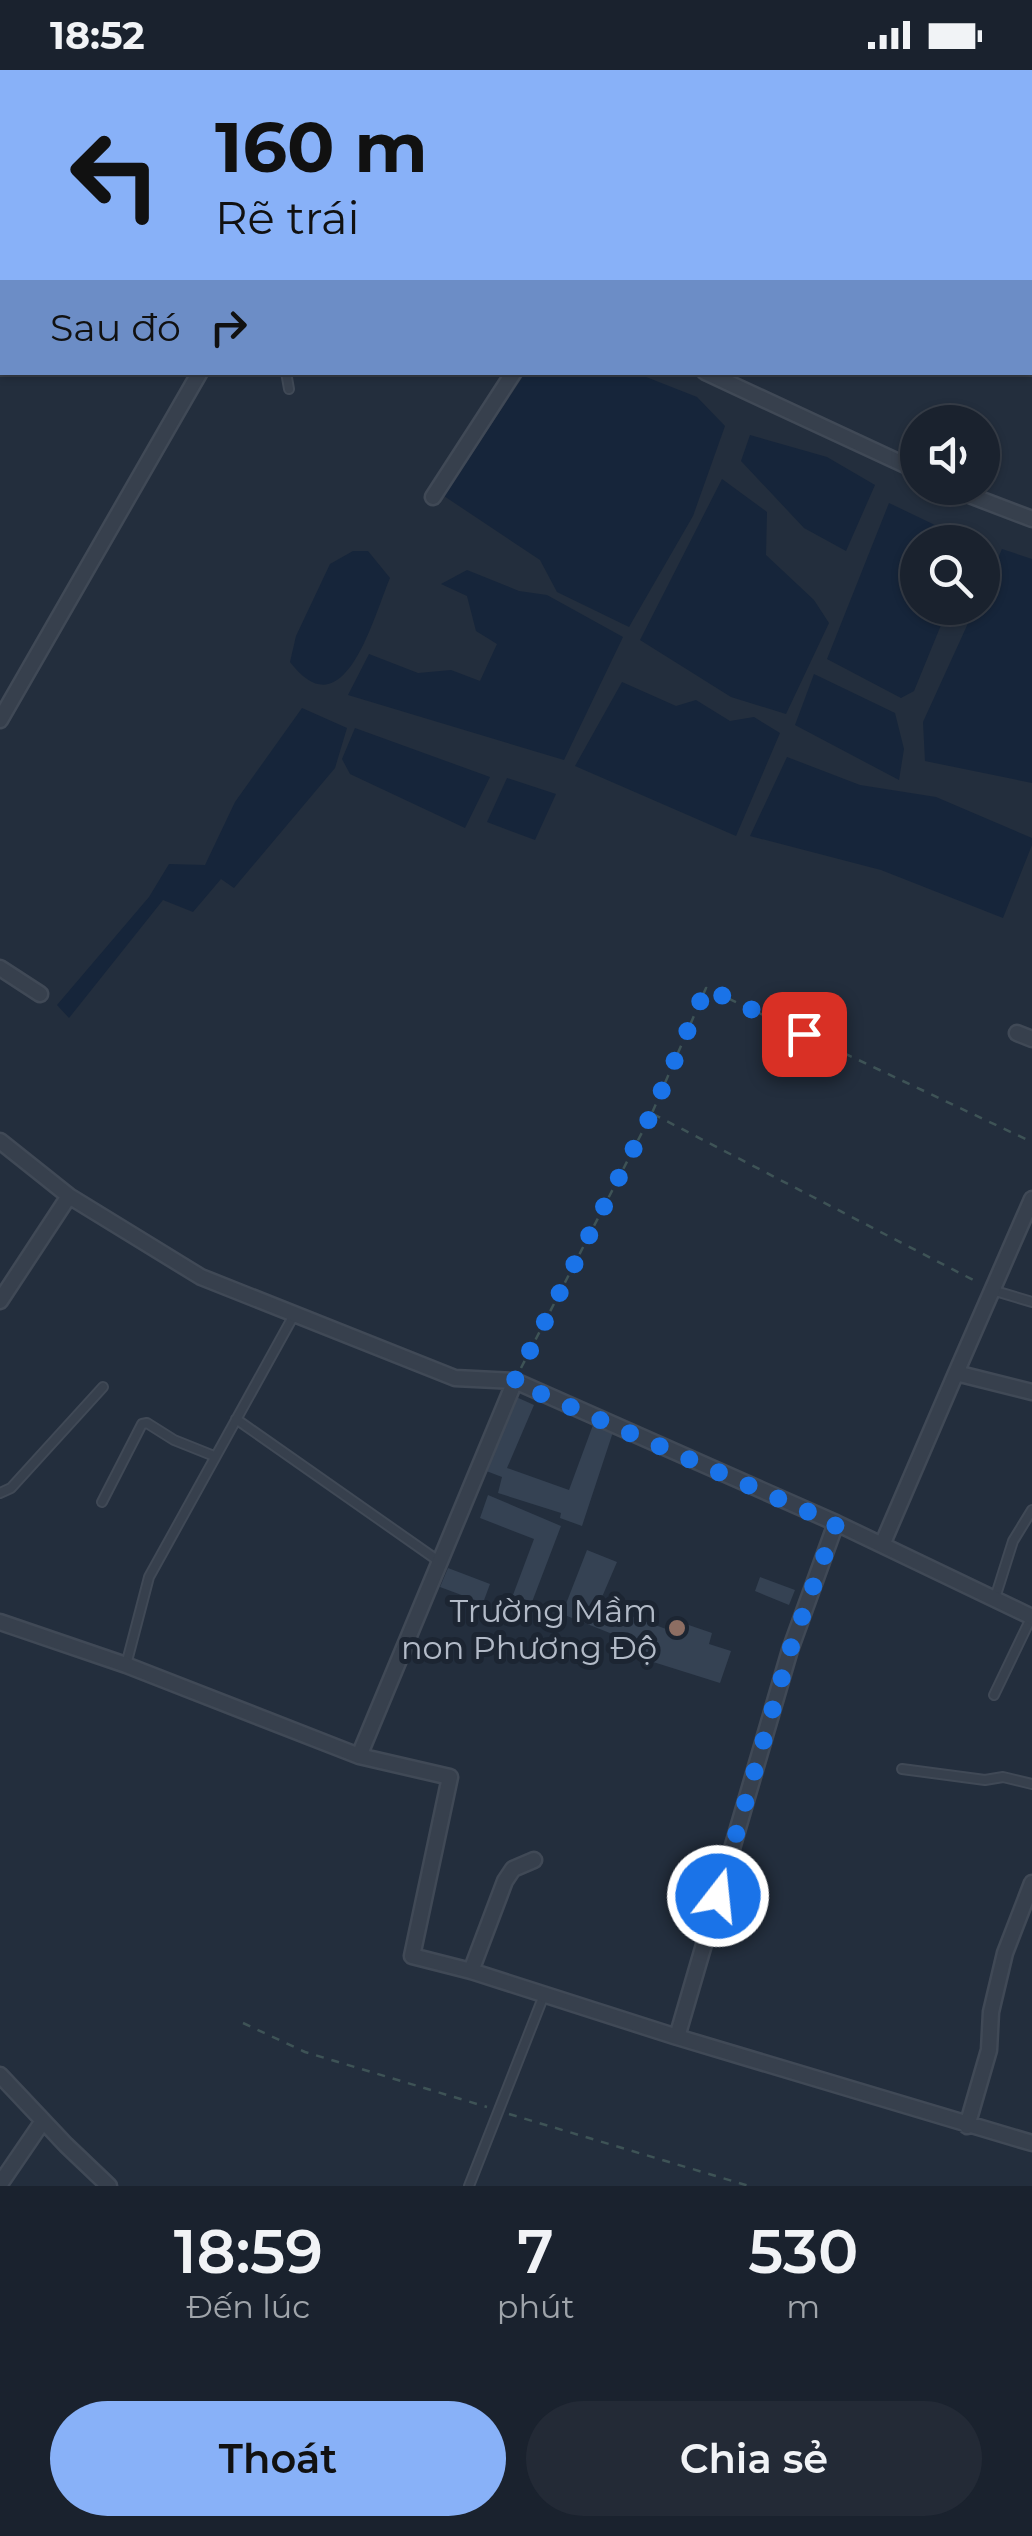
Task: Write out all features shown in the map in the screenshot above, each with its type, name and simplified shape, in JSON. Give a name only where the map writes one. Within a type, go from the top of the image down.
[{"type":"street","points":[[0,720],[198,375]]},
{"type":"street","points":[[432,498],[512,375]]},
{"type":"street","points":[[711,375],[900,463]]},
{"type":"street","points":[[995,505],[1032,519]]},
{"type":"street","points":[[0,968],[40,994]]},
{"type":"street","points":[[1016,1033],[1032,1039]]},
{"type":"street","points":[[0,1141],[68,1196],[202,1276],[455,1378],[514,1382],[836,1524],[1032,1616]]},
{"type":"street","points":[[0,1301],[68,1196]]},
{"type":"street","points":[[882,1545],[1032,1199]]},
{"type":"street","points":[[956,1373],[1032,1392]]},
{"type":"street","points":[[359,1756],[514,1382]]},
{"type":"street","points":[[677,2037],[790,1650],[836,1524]]},
{"type":"street","points":[[0,1622],[359,1756],[450,1777],[412,1956],[1032,2144]]},
{"type":"street","points":[[471,1971],[505,1881],[512,1869],[534,1860]]},
{"type":"street","points":[[967,2126],[988,2050],[991,2012],[1005,1953],[1032,1883]]},
{"type":"street","points":[[0,2074],[109,2186]]},
{"type":"street","points":[[0,2184],[44,2121]]},
{"type":"lane","points":[[287,375],[289,388]]},
{"type":"lane","points":[[992,1290],[1032,1302]]},
{"type":"lane","points":[[126,1666],[149,1577],[295,1314]]},
{"type":"lane","points":[[0,1492],[11,1488],[103,1387]]},
{"type":"lane","points":[[236,1418],[440,1562]]},
{"type":"lane","points":[[102,1502],[136,1429],[142,1424],[214,1456]]},
{"type":"lane","points":[[995,1598],[1013,1541],[1032,1510]]},
{"type":"lane","points":[[994,1695],[1032,1616]]},
{"type":"lane","points":[[902,1769],[985,1780],[1003,1777],[1032,1784]]},
{"type":"lane","points":[[468,2186],[544,1994]]},
{"type":"path","points":[[514,1382],[652,1113],[706,988],[1032,1142]]},
{"type":"path","points":[[652,1113],[992,1290]]},
{"type":"water","points":[[524,375],[641,375],[697,397],[725,426],[693,516],[629,627],[557,592],[540,560],[444,496]]},
{"type":"water","points":[[750,435],[827,457],[875,485],[846,551],[804,528],[741,461]]},
{"type":"water","points":[[722,479],[767,512],[766,555],[814,600],[829,623],[786,714],[731,697],[640,640]]},
{"type":"water","points":[[889,503],[935,525],[900,525],[900,625],[941,625],[914,691],[901,698],[827,659]]},
{"type":"water","points":[[1002,549],[1032,559],[1032,783],[925,761],[923,722],[967,625],[1000,625]]},
{"type":"water","points":[[353,551],[368,551],[390,578],[354,662],[341,677],[326,684],[309,680],[290,662],[296,636],[330,564]]},
{"type":"water","points":[[467,570],[519,591],[547,595],[623,637],[564,760],[348,695],[369,654],[418,673],[451,670],[480,681],[497,644],[476,631],[467,596],[441,584]]},
{"type":"water","points":[[814,674],[895,713],[904,749],[899,780],[795,725]]},
{"type":"water","points":[[622,682],[676,706],[696,700],[730,721],[754,717],[780,733],[736,836],[575,766]]},
{"type":"water","points":[[302,708],[347,728],[335,768],[234,888],[221,879],[193,912],[163,900],[69,1018],[57,1005],[149,897],[169,864],[205,865],[235,802]]},
{"type":"water","points":[[355,728],[490,777],[465,828],[350,774],[342,759]]},
{"type":"water","points":[[787,757],[860,785],[936,797],[1032,838],[1003,918],[881,870],[750,836]]},
{"type":"water","points":[[507,778],[556,794],[535,840],[487,822]]},
{"type":"building","points":[[514,1396],[534,1405],[507,1468],[569,1490],[593,1425],[613,1432],[582,1526],[560,1518],[561,1513],[498,1493],[502,1477],[481,1469]]},
{"type":"building","points":[[488,1495],[561,1526],[532,1602],[513,1595],[534,1539],[480,1518]]},
{"type":"building","points":[[587,1550],[617,1562],[599,1604],[674,1632],[677,1621],[712,1633],[709,1644],[731,1651],[720,1683],[631,1655],[635,1643],[562,1614]]},
{"type":"building","points":[[448,1568],[490,1584],[483,1603],[440,1587]]},
{"type":"building","points":[[760,1577],[795,1590],[789,1605],[755,1591]]},
{"type":"place","name":"Trường Mầm non Phương Độ","points":[[677,1628]]},
{"type":"route","points":[[718,1896],[790,1650],[836,1524],[514,1382],[652,1113],[706,988],[804,1034]]}]
